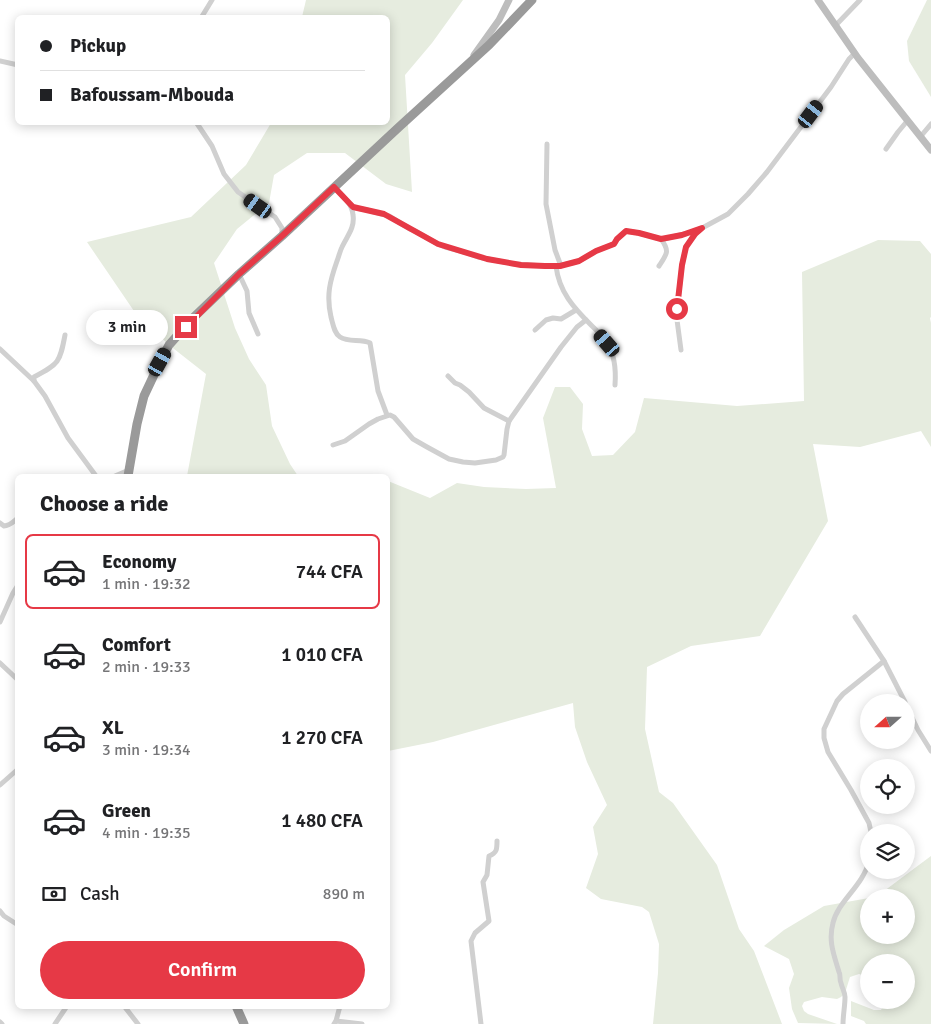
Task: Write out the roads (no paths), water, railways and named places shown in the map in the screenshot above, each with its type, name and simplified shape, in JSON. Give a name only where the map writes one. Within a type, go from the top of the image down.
[{"type":"highway","points":[[128,473],[144,396],[169,345],[193,318],[239,274],[489,45],[532,0]]},
{"type":"highway","points":[[237,1009],[244,1024]]},
{"type":"street","points":[[203,15],[212,0]]},
{"type":"street","points":[[468,63],[499,20],[509,0]]},
{"type":"street","points":[[818,0],[855,53],[931,150]]},
{"type":"street","points":[[836,25],[860,0]]},
{"type":"street","points":[[334,187],[356,208],[389,216],[405,227],[438,244],[476,256],[521,265],[559,266],[579,261],[596,251],[614,244],[626,231],[661,239],[682,235],[702,228],[728,214],[756,185],[855,53]]},
{"type":"street","points":[[0,61],[15,64]]},
{"type":"street","points":[[886,149],[908,120]]},
{"type":"street","points":[[921,136],[931,124]]},
{"type":"street","points":[[198,125],[212,146],[224,174],[238,192],[276,217],[282,228],[282,236]]},
{"type":"street","points":[[546,144],[546,204],[559,266],[559,281],[576,310],[607,343],[614,358],[615,385]]},
{"type":"street","points":[[350,204],[353,213],[352,227],[342,247],[330,280],[328,294],[330,308],[335,332],[339,337],[370,343],[378,391],[387,415]]},
{"type":"street","points":[[681,350],[677,309],[682,265],[686,247],[702,228]]},
{"type":"street","points":[[659,266],[666,255],[667,249],[661,239]]},
{"type":"street","points":[[239,274],[247,291],[249,313],[258,334]]},
{"type":"street","points":[[535,330],[546,320],[561,318],[576,310]]},
{"type":"street","points":[[333,444],[345,441],[368,424],[390,415],[394,417],[413,439],[454,460],[475,463],[492,461],[503,457],[509,421],[561,347],[586,320]]},
{"type":"street","points":[[34,381],[34,377],[58,362],[62,353],[65,335]]},
{"type":"street","points":[[2,354],[34,381],[45,396],[68,438],[95,474]]},
{"type":"street","points":[[448,376],[469,392],[484,408],[509,421]]},
{"type":"street","points":[[0,522],[7,526],[15,521]]},
{"type":"street","points":[[0,622],[2,610],[15,589]]},
{"type":"street","points":[[854,617],[884,661],[901,694]]},
{"type":"street","points":[[869,824],[828,752],[824,738],[824,729],[837,701],[843,694],[884,661]]},
{"type":"street","points":[[0,663],[15,677]]},
{"type":"street","points":[[915,724],[931,752]]},
{"type":"street","points":[[0,785],[15,772]]},
{"type":"street","points":[[481,1024],[472,941],[474,933],[489,921],[483,882],[487,875],[489,856],[497,851],[497,841]]},
{"type":"street","points":[[843,1024],[844,989],[830,939],[837,913],[860,879]]},
{"type":"street","points":[[0,911],[15,923]]},
{"type":"street","points":[[55,1024],[65,1009]]},
{"type":"street","points":[[126,1009],[138,1024]]},
{"type":"street","points":[[339,1009],[335,1022],[362,1024]]}]
